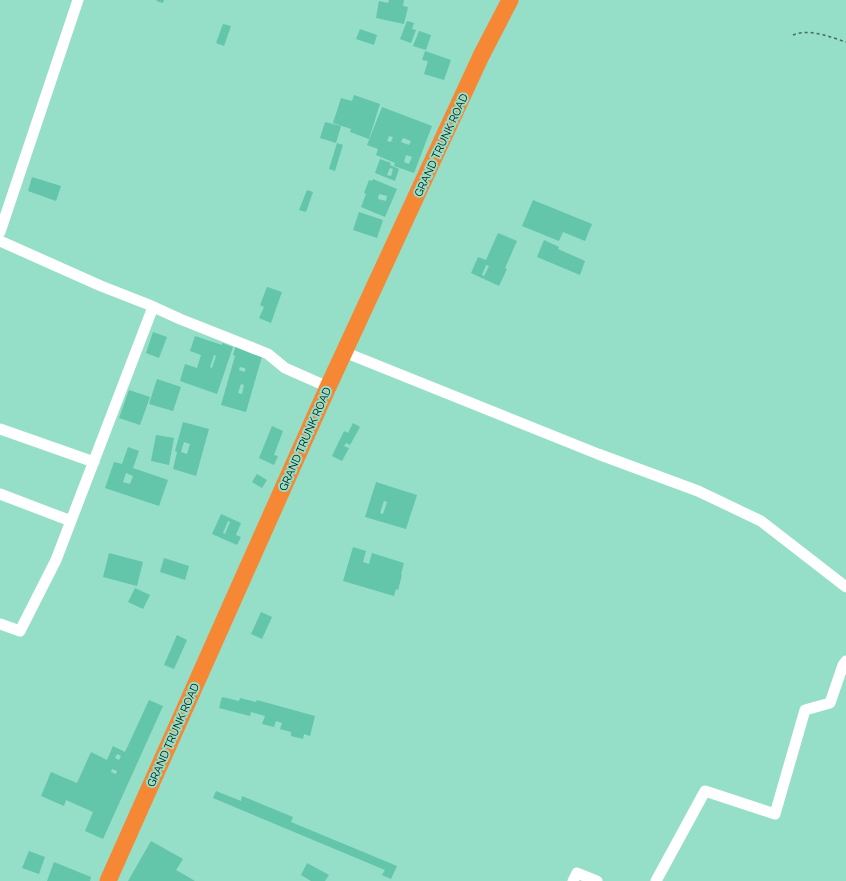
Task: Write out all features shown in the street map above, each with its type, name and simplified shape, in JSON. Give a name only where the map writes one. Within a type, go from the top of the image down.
[{"type":"highway","name":"GRAND TRUNK ROAD","points":[[108,881],[328,387],[482,56],[510,0]]},
{"type":"street","points":[[0,232],[78,0]]},
{"type":"street","points":[[0,241],[101,286],[268,354],[285,368],[328,387]]},
{"type":"street","points":[[0,624],[20,630],[56,560],[153,307]]},
{"type":"street","points":[[344,352],[598,454],[698,491],[761,521],[846,587]]},
{"type":"street","points":[[0,429],[94,462]]},
{"type":"street","points":[[0,494],[71,521]]},
{"type":"street","points":[[656,881],[704,790],[775,814],[805,710],[830,703],[843,665],[846,661]]},
{"type":"street","points":[[573,881],[578,873],[597,881]]},
{"type":"path","points":[[793,35],[796,33],[814,33],[846,42]]},
{"type":"building","points":[[164,0],[163,3],[156,1]]},
{"type":"building","points":[[389,0],[404,0],[403,6],[408,7],[404,24],[376,18],[379,1],[388,3]]},
{"type":"building","points":[[407,21],[414,23],[412,29],[416,30],[411,43],[400,39]]},
{"type":"building","points":[[223,24],[231,26],[224,46],[216,43]]},
{"type":"building","points":[[360,29],[377,35],[374,45],[356,39]]},
{"type":"building","points":[[419,31],[431,35],[426,50],[413,46]]},
{"type":"building","points":[[425,51],[451,60],[444,80],[424,74],[428,61],[422,60]]},
{"type":"building","points":[[354,95],[380,104],[369,139],[350,132],[351,129],[333,123],[341,98],[352,101]]},
{"type":"building","points":[[382,107],[432,126],[414,173],[394,166],[395,163],[376,155],[378,149],[367,145]],"holes":[[[389,136],[393,137],[391,142],[387,141]],[[403,138],[411,141],[409,145],[401,142]],[[406,155],[412,157],[409,164],[404,162]]]},
{"type":"building","points":[[325,122],[341,126],[336,143],[320,138]]},
{"type":"building","points":[[337,143],[343,145],[335,171],[329,169]]},
{"type":"building","points":[[380,159],[391,163],[390,165],[399,169],[395,181],[375,173]],"holes":[[[390,168],[393,169],[391,176],[387,175]]]},
{"type":"building","points":[[32,177],[61,186],[56,201],[28,191]]},
{"type":"building","points":[[373,179],[397,189],[385,217],[361,207],[369,180],[372,181]],"holes":[[[379,194],[387,196],[386,201],[378,199]]]},
{"type":"building","points":[[307,190],[313,192],[306,212],[299,210]]},
{"type":"building","points":[[533,200],[592,224],[585,241],[563,232],[559,241],[522,226]]},
{"type":"building","points":[[359,212],[383,220],[377,238],[353,230]]},
{"type":"building","points":[[498,233],[517,241],[499,286],[471,273],[478,257],[486,260]],"holes":[[[486,265],[489,266],[484,276],[482,275]]]},
{"type":"building","points":[[544,240],[559,247],[558,249],[585,261],[580,275],[537,257]]},
{"type":"building","points":[[267,287],[282,292],[271,323],[259,318],[264,307],[260,305]]},
{"type":"building","points":[[153,332],[167,337],[159,358],[146,353]]},
{"type":"building","points":[[195,336],[233,347],[217,394],[180,381],[185,364],[197,368],[201,355],[190,351]],"holes":[[[214,355],[216,356],[212,368],[210,367]]]},
{"type":"building","points":[[236,345],[263,353],[246,412],[221,405],[235,356],[233,355]],"holes":[[[240,367],[245,368],[245,372],[239,370]],[[241,384],[244,385],[242,394],[238,393]]]},
{"type":"building","points":[[157,379],[181,387],[173,411],[149,404]]},
{"type":"building","points":[[129,390],[150,397],[140,425],[119,418]]},
{"type":"building","points":[[183,422],[209,429],[196,476],[173,469],[177,452],[175,451]],"holes":[[[184,442],[190,444],[187,454],[181,452]]]},
{"type":"building","points":[[353,423],[360,427],[350,445],[346,443],[344,446],[349,448],[342,461],[332,456],[344,431],[348,433]]},
{"type":"building","points":[[272,426],[283,431],[274,455],[278,456],[274,465],[259,458]]},
{"type":"building","points":[[156,435],[174,438],[169,465],[151,461]]},
{"type":"building","points":[[128,447],[139,451],[133,468],[168,480],[159,506],[105,488],[114,462],[122,464]],"holes":[[[126,473],[133,476],[130,484],[123,482]]]},
{"type":"building","points":[[257,474],[267,480],[262,488],[252,482]]},
{"type":"building","points":[[376,482],[417,495],[406,529],[365,517]],"holes":[[[384,501],[387,502],[383,514],[380,513]]]},
{"type":"building","points":[[221,514],[241,523],[236,535],[241,537],[237,545],[212,534]],"holes":[[[228,521],[230,522],[225,534],[223,533]]]},
{"type":"building","points":[[353,547],[366,551],[363,562],[369,564],[372,553],[404,563],[398,590],[396,589],[394,596],[343,581]]},
{"type":"building","points":[[109,553],[143,562],[137,586],[103,577]]},
{"type":"building","points":[[164,558],[189,566],[185,580],[160,572]]},
{"type":"building","points":[[135,588],[150,595],[143,609],[128,602]]},
{"type":"building","points":[[261,612],[272,617],[262,639],[251,634]]},
{"type":"building","points":[[177,635],[187,640],[174,669],[164,665]]},
{"type":"building","points":[[222,697],[239,701],[240,698],[256,702],[257,700],[315,716],[310,736],[304,734],[303,739],[291,736],[291,732],[280,729],[282,723],[276,721],[274,727],[262,724],[265,716],[251,712],[250,716],[219,708]]},
{"type":"building","points":[[149,700],[163,706],[103,839],[85,831],[93,812],[66,800],[64,806],[41,796],[51,772],[77,783],[91,752],[107,760],[113,746],[125,752]],"holes":[[[117,754],[121,756],[119,760],[115,758]],[[112,769],[117,771],[116,774],[111,772]]]},
{"type":"building","points":[[216,791],[241,801],[242,796],[293,817],[291,822],[397,866],[391,879],[382,875],[385,870],[213,798]]},
{"type":"building","points":[[151,841],[183,859],[176,870],[195,881],[128,881]]},
{"type":"building","points":[[29,851],[45,857],[39,874],[22,868]]},
{"type":"building","points":[[54,862],[91,877],[90,881],[47,881]]},
{"type":"building","points":[[307,863],[329,875],[325,881],[311,881],[301,875]]}]
